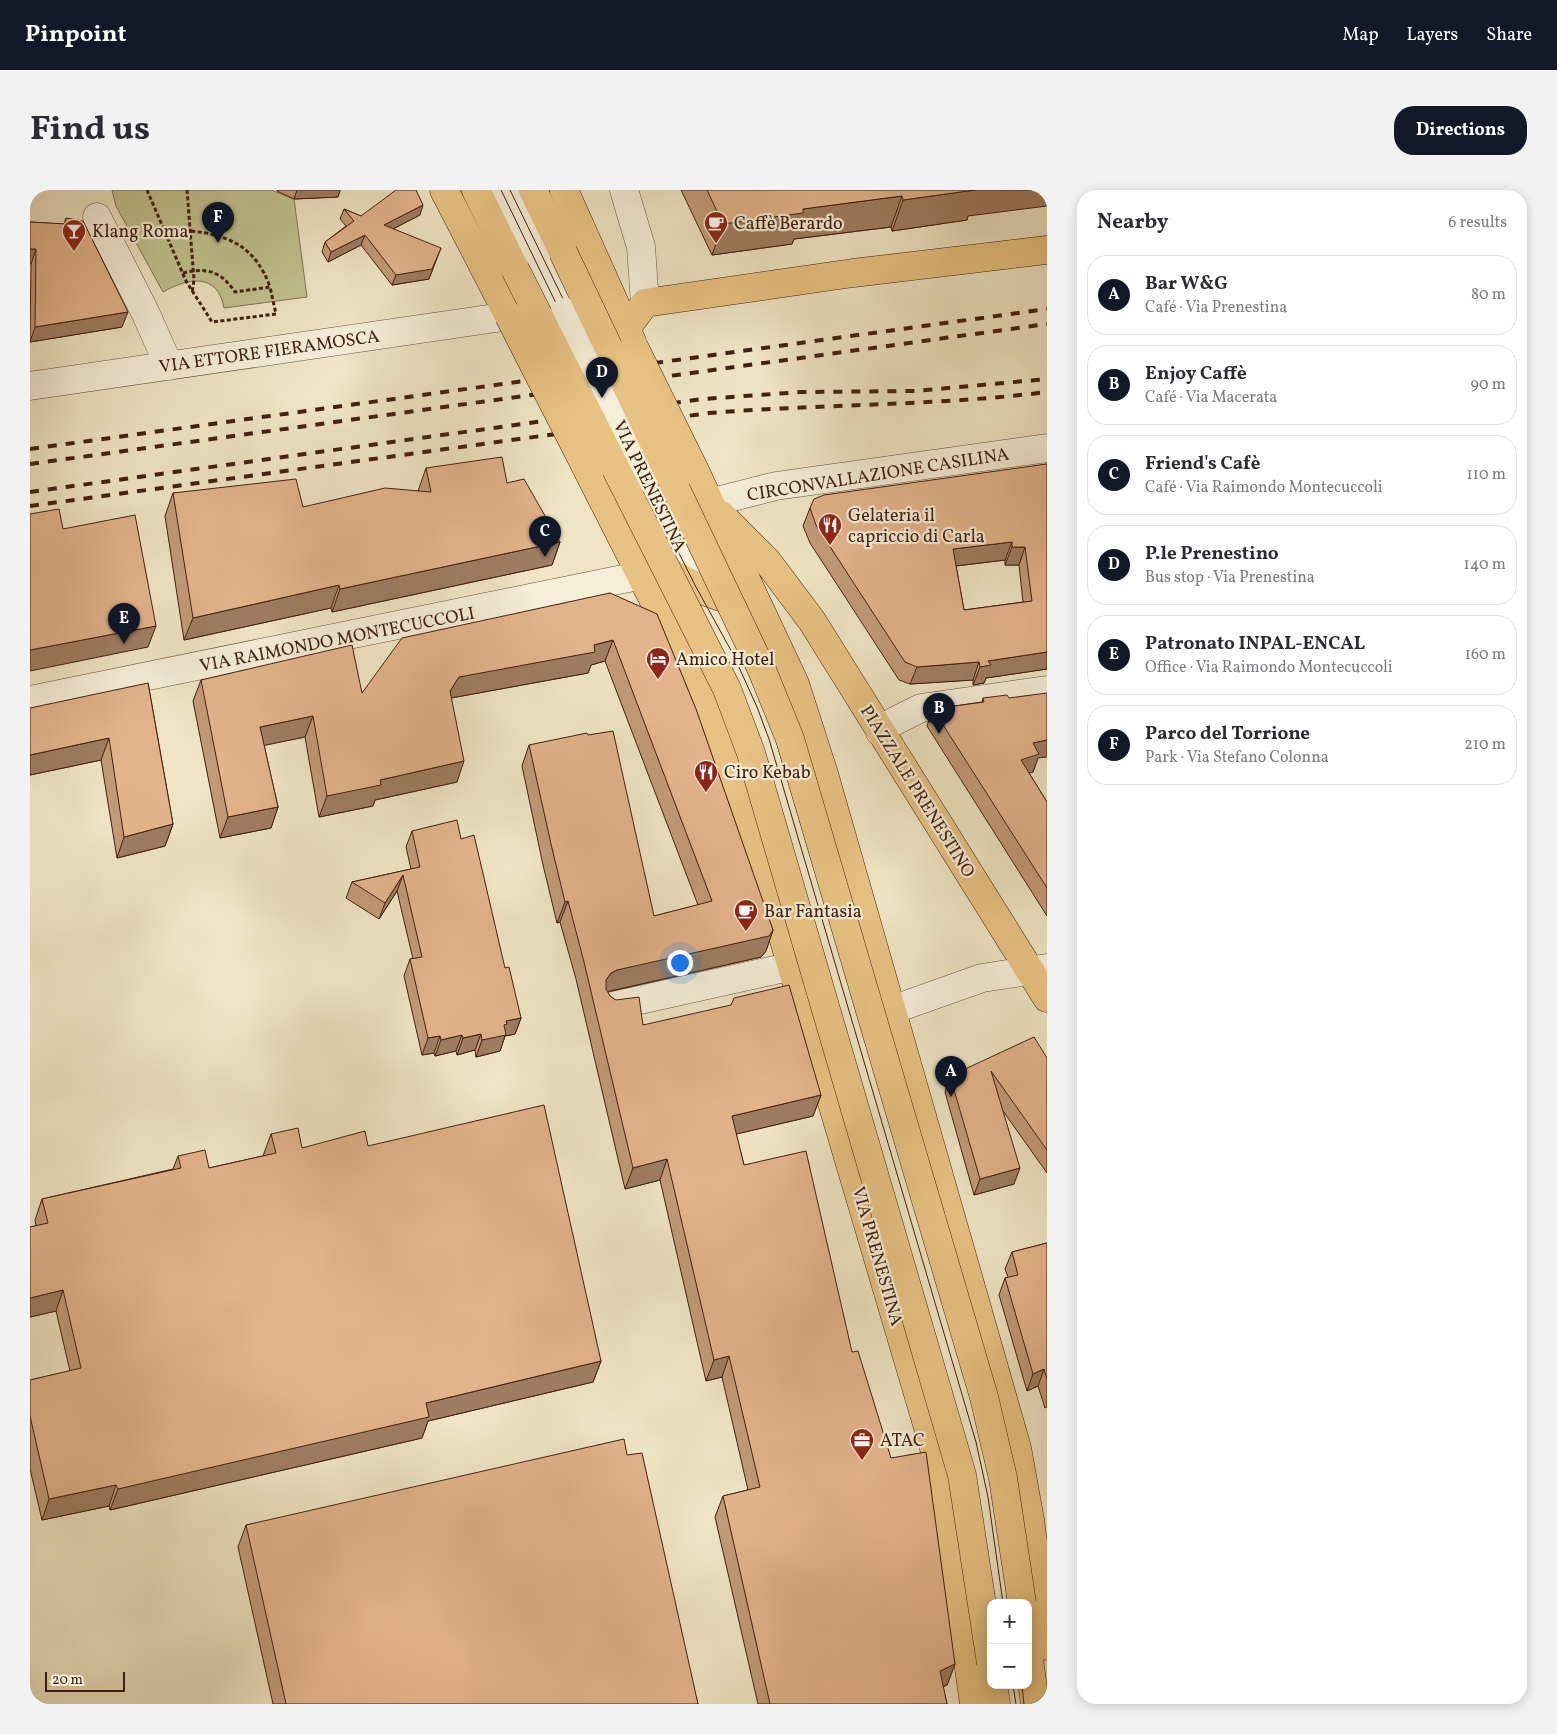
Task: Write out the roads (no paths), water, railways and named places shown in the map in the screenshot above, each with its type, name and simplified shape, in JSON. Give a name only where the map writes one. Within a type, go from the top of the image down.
[{"type":"main road","points":[[444,190],[628,546],[649,570],[706,592],[758,609],[812,621]]},
{"type":"main road","points":[[476,190],[727,689],[751,753],[962,1474],[988,1644]]},
{"type":"main road","points":[[533,190],[762,670],[790,739],[984,1398],[1005,1488],[1021,1599]]},
{"type":"main road","points":[[564,190],[630,338]]},
{"type":"main road","points":[[630,338],[645,303],[1047,250]]},
{"type":"main road","name":"PIAZZALE PRENESTINO","points":[[630,338],[795,684],[824,774],[892,1010]]},
{"type":"main road","name":"PIAZZALE PRENESTINO","points":[[709,503],[766,561],[812,621],[880,732],[1039,969],[1047,998]]},
{"type":"main road","name":"VIA PRENESTINA","points":[[649,570],[713,717],[747,816],[793,966],[937,1458],[946,1503],[974,1704]]},
{"type":"main road","points":[[892,1010],[1017,1448],[1030,1520],[1047,1646]]},
{"type":"main road","points":[[1032,1681],[1035,1704]]},
{"type":"main road","points":[[994,1689],[996,1704]]},
{"type":"street","name":"VIA PRENESTINA","points":[[505,190],[684,556],[706,592]]},
{"type":"street","points":[[624,190],[641,247],[645,303]]},
{"type":"street","points":[[97,217],[146,314],[169,366]]},
{"type":"street","points":[[509,316],[540,284],[546,273]]},
{"type":"street","name":"VIA ETTORE FIERAMOSCA","points":[[30,386],[509,316]]},
{"type":"street","name":"CIRCONVALLAZIONE CASILINA","points":[[709,503],[776,486],[1047,448]]},
{"type":"street","points":[[684,556],[704,533],[708,520],[709,503]]},
{"type":"street","name":"VIA RAIMONDO MONTECUCCOLI","points":[[30,700],[649,570],[671,564],[684,556]]},
{"type":"street","points":[[880,732],[893,722],[921,708],[1047,690]]},
{"type":"street","points":[[614,1006],[793,966]]},
{"type":"street","points":[[892,1010],[982,978],[1039,969]]},
{"type":"tram line","points":[[501,190],[638,472],[696,587],[733,654],[769,739],[976,1442],[988,1497],[1002,1599]]},
{"type":"tram line","points":[[510,190],[683,545]]},
{"type":"tram line","points":[[769,717],[957,1350]]},
{"type":"tram line","points":[[981,1432],[996,1496],[1010,1599]]},
{"type":"tram line","points":[[1014,1689],[1016,1704]]},
{"type":"tram line","points":[[1022,1689],[1024,1704]]},
{"type":"railway","points":[[30,449],[1047,309]]},
{"type":"railway","points":[[30,464],[1047,324]]},
{"type":"railway","points":[[30,492],[703,399],[801,392],[916,391],[1047,379]]},
{"type":"railway","points":[[30,506],[709,413],[963,400],[1047,392]]},
{"type":"place","name":"Parco del Torrione","points":[[218,243]]},
{"type":"place","name":"Caffè Berardo","points":[[716,244]]},
{"type":"place","name":"Klang Roma","points":[[74,252]]},
{"type":"place","name":"P.le Prenestino","points":[[602,398]]},
{"type":"place","name":"Gelateria il capriccio di Carla","points":[[830,546]]},
{"type":"place","name":"Friend's Cafè","points":[[545,557]]},
{"type":"place","name":"Patronato INPAL-ENCAL","points":[[124,644]]},
{"type":"place","name":"Amico Hotel","points":[[658,680]]},
{"type":"place","name":"Enjoy Caffè","points":[[939,734]]},
{"type":"place","name":"Ciro Kebab","points":[[706,793]]},
{"type":"place","name":"Bar Fantasia","points":[[746,932]]},
{"type":"place","name":"Bar W&G","points":[[951,1097]]},
{"type":"place","name":"ATAC","points":[[862,1461]]}]
